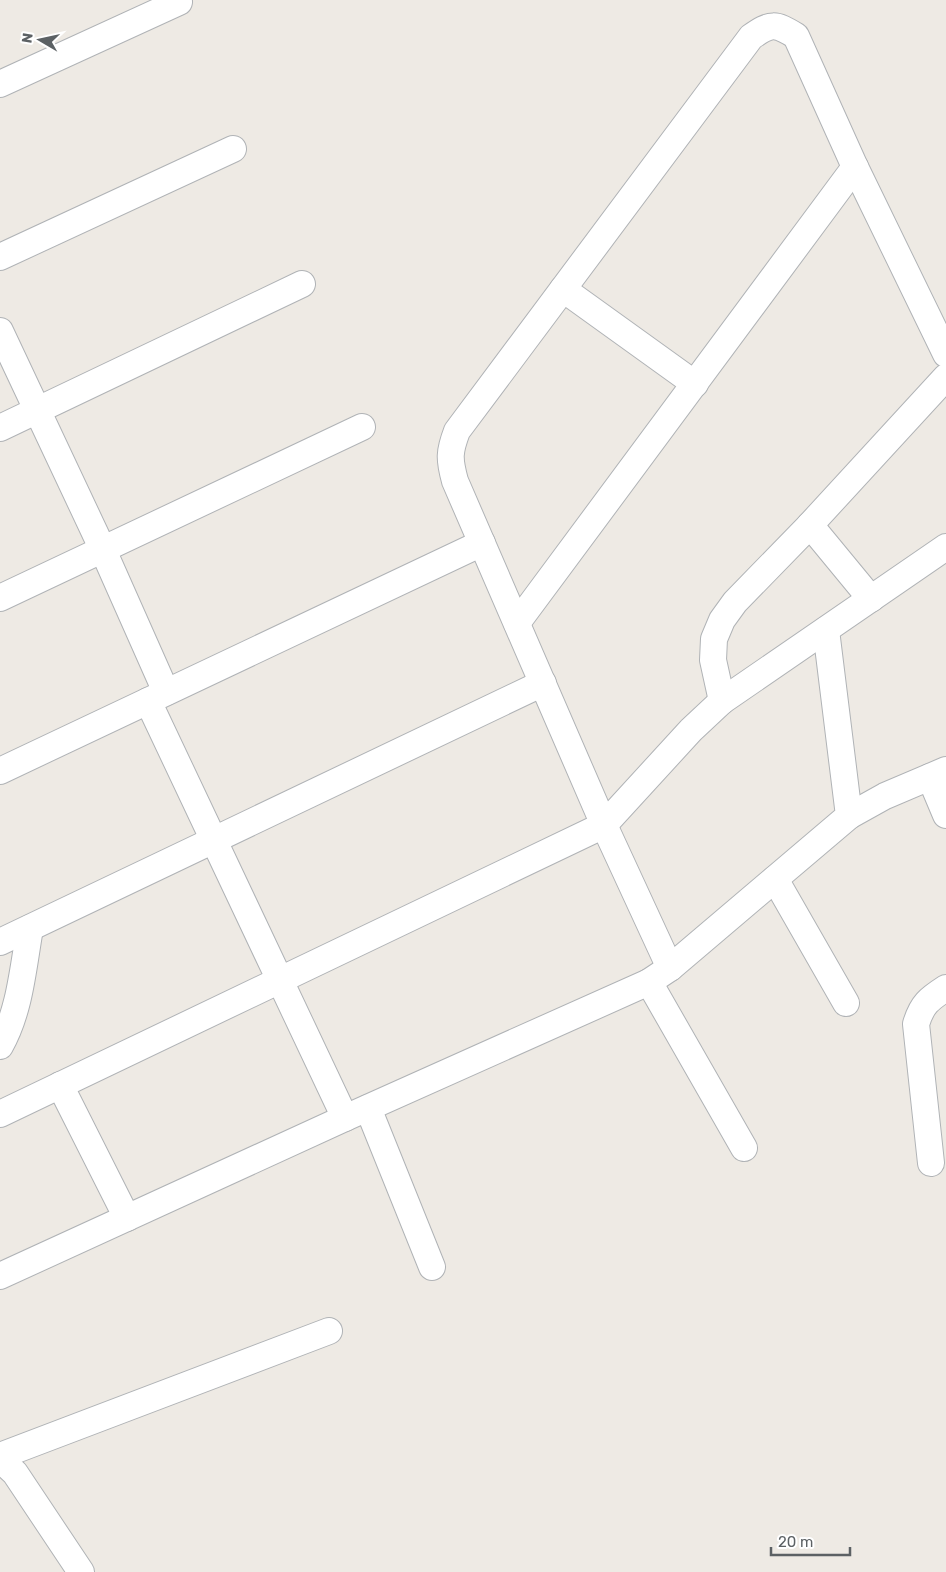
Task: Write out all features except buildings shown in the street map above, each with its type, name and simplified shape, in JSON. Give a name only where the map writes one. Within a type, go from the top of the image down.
[{"type":"street","points":[[0,84],[179,2]]},
{"type":"street","points":[[670,968],[604,825],[455,481],[450,463],[452,446],[461,426],[751,37],[767,26],[782,27],[796,36],[854,167],[946,354]]},
{"type":"street","points":[[0,257],[233,149]]},
{"type":"street","points":[[517,623],[854,167]]},
{"type":"street","points":[[0,428],[302,284]]},
{"type":"street","points":[[563,289],[695,384]]},
{"type":"street","points":[[0,331],[103,550],[157,696],[214,841],[279,980],[357,1113],[432,1267]]},
{"type":"street","points":[[722,701],[713,660],[714,639],[722,620],[735,602],[810,525],[946,377]]},
{"type":"street","points":[[0,598],[362,427]]},
{"type":"street","points":[[810,525],[871,599]]},
{"type":"street","points":[[0,771],[482,543]]},
{"type":"street","points":[[0,1114],[604,825],[691,730],[722,701],[946,547]]},
{"type":"street","points":[[826,630],[849,816]]},
{"type":"street","points":[[0,942],[543,683]]},
{"type":"street","points":[[0,1276],[649,982],[670,968],[849,816],[885,796],[938,774],[946,815]]},
{"type":"street","points":[[775,880],[846,1003]]},
{"type":"street","points":[[0,1046],[6,1036],[16,1005],[30,928]]},
{"type":"street","points":[[649,982],[744,1148]]},
{"type":"street","points":[[930,1162],[916,1024],[919,1011],[927,1001],[946,988]]},
{"type":"street","points":[[60,1085],[127,1218]]},
{"type":"street","points":[[81,1572],[15,1473],[0,1458],[329,1331]]}]
